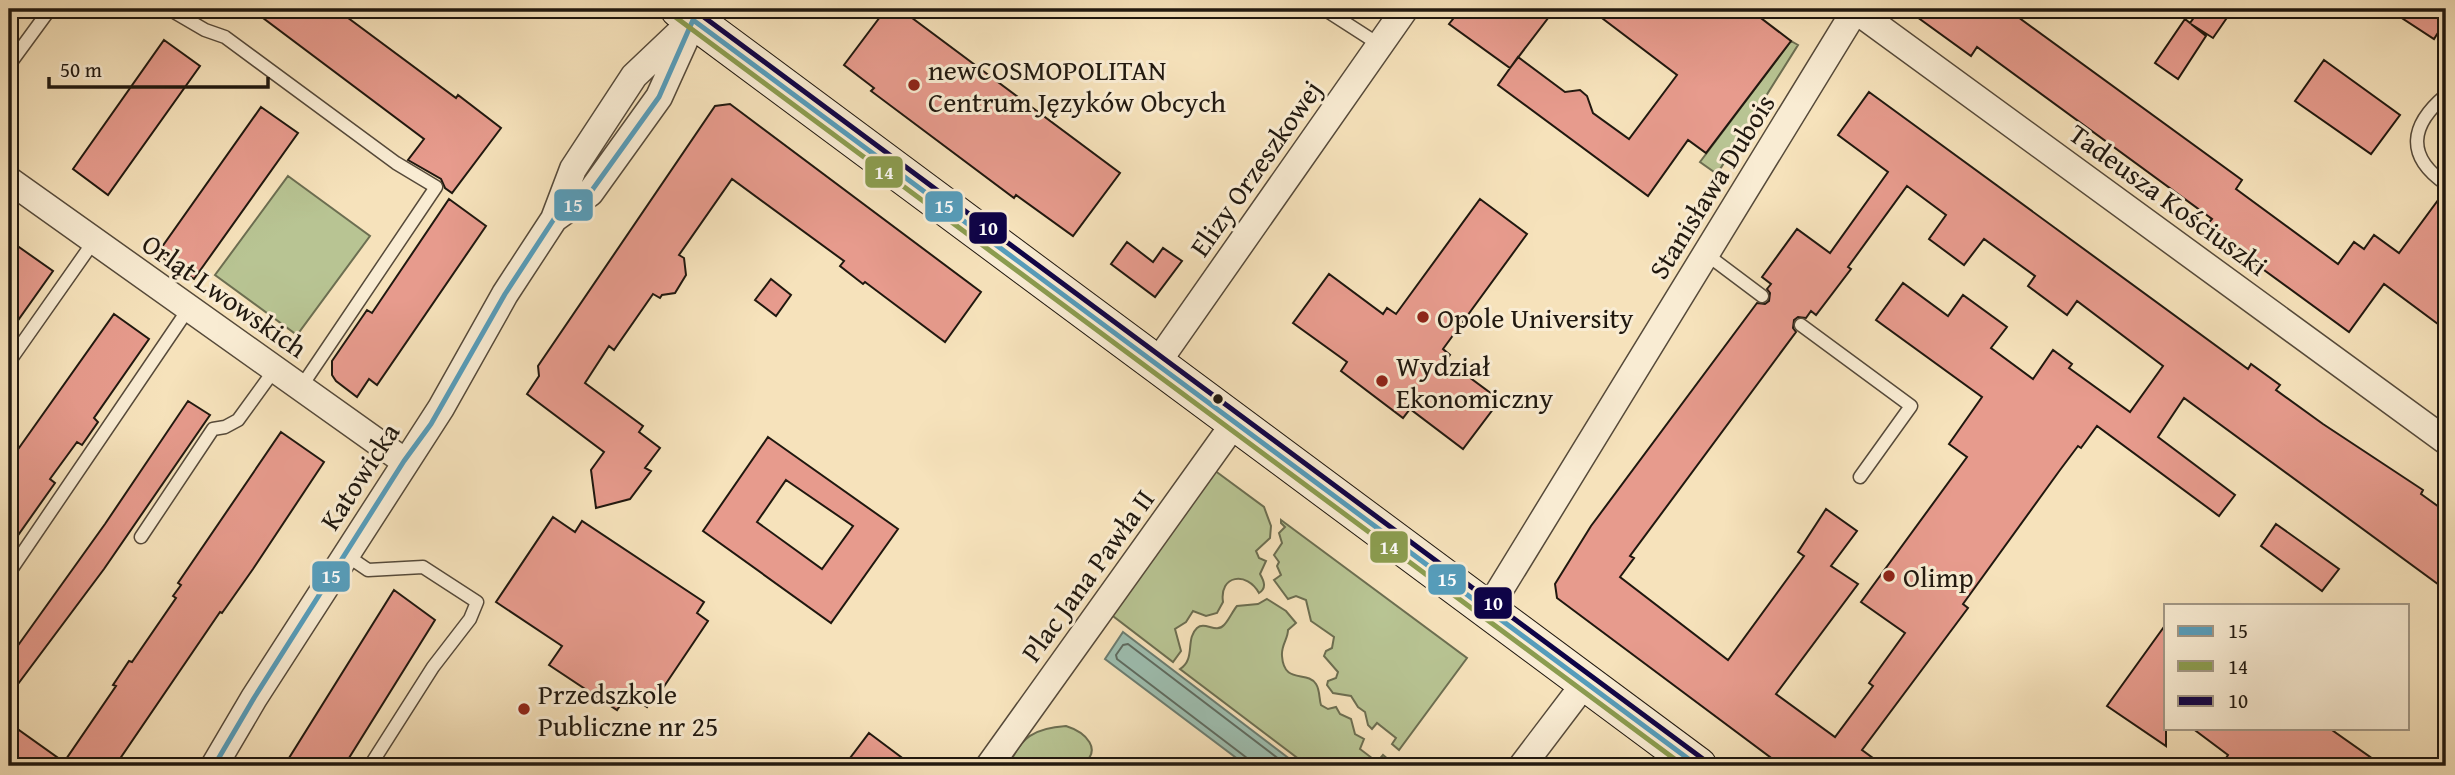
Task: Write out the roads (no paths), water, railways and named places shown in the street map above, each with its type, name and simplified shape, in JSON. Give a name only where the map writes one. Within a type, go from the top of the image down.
[{"type":"main road","points":[[691,12],[1487,611],[1698,766]]},
{"type":"street","name":"Elizy Orzeszkowej","points":[[1157,363],[1405,9]]},
{"type":"street","name":"Stanisława Dubois","points":[[1487,611],[1855,9]]},
{"type":"street","name":"Tadeusza Kościuszki","points":[[1855,9],[2446,441]]},
{"type":"street","name":"Katowicka","points":[[214,766],[404,461],[436,416],[505,294],[554,219],[590,192],[659,97],[691,12]]},
{"type":"street","name":"Orląt Lwowskich","points":[[9,180],[404,461]]},
{"type":"street","name":"Plac Jana Pawła II","points":[[989,766],[1236,421]]},
{"type":"street","points":[[1522,766],[1585,683]]},
{"type":"lane","points":[[9,65],[50,9]]},
{"type":"lane","points":[[169,9],[205,30],[225,37],[396,163],[436,187],[301,387]]},
{"type":"lane","points":[[1324,9],[1380,45]]},
{"type":"lane","points":[[2446,94],[2425,118],[2417,133],[2416,147],[2422,162],[2446,184]]},
{"type":"lane","points":[[9,362],[94,241]]},
{"type":"lane","points":[[1706,254],[1762,296]]},
{"type":"lane","points":[[13,568],[189,309]]},
{"type":"lane","points":[[1801,325],[1911,406],[1860,477]]},
{"type":"lane","points":[[141,537],[213,429],[238,420],[275,369]]},
{"type":"lane","points":[[346,555],[368,570],[423,566],[477,602],[470,619],[433,667],[370,766]]},
{"type":"water","points":[[1123,632],[1299,766],[1247,766],[1105,659]]},
{"type":"place","name":"newCOSMOPOLITAN Centrum Języków Obcych","points":[[914,85]]},
{"type":"place","name":"Opole University","points":[[1423,317]]},
{"type":"place","name":"Wydział Ekonomiczny","points":[[1382,381]]},
{"type":"place","name":"Olimp","points":[[1889,576]]},
{"type":"place","name":"Przedszkole Publiczne nr 25","points":[[524,709]]}]
